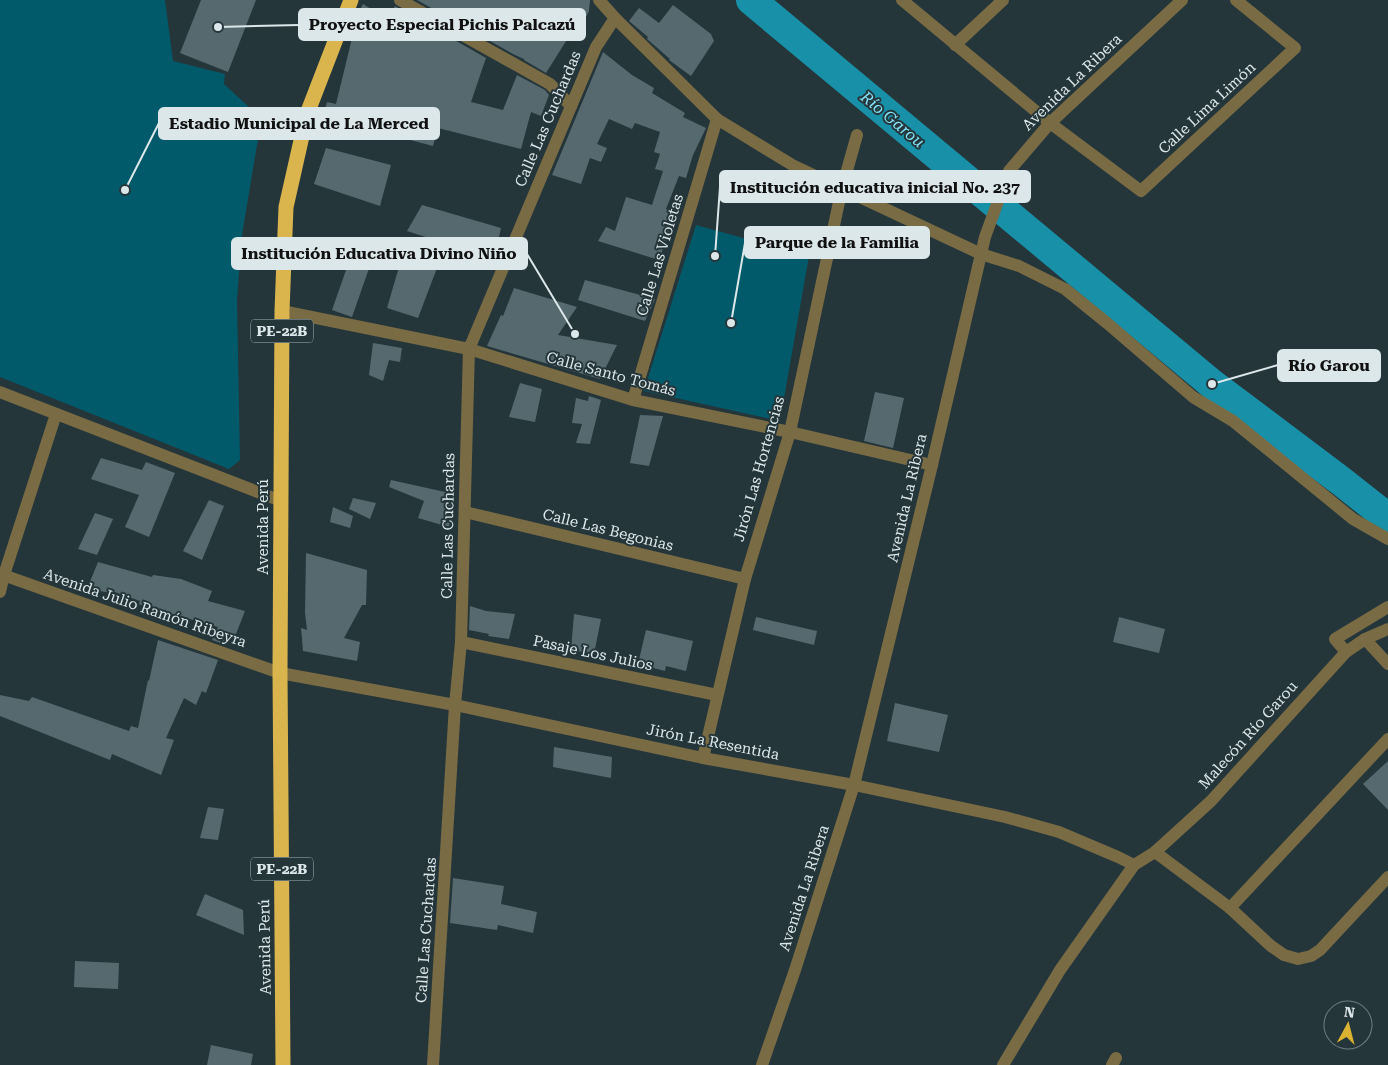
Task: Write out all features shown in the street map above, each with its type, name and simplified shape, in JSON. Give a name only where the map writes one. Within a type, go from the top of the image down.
[{"type":"highway","name":"Avenida Perú","points":[[283,1065],[280,673],[282,311],[286,207],[307,114],[351,0]]},
{"type":"street","points":[[400,0],[550,84],[571,106]]},
{"type":"street","points":[[599,0],[717,119],[794,166],[981,254],[1018,266],[1065,289],[1193,397],[1233,421],[1353,519],[1388,539]]},
{"type":"street","points":[[902,0],[1050,123]]},
{"type":"street","points":[[955,44],[1002,0]]},
{"type":"street","name":"Avenida La Ribera","points":[[762,1065],[795,970],[854,785],[932,465],[984,237],[1009,171],[1050,123],[1182,0]]},
{"type":"street","name":"Calle Lima Limón","points":[[1050,123],[1142,191],[1295,48],[1236,0]]},
{"type":"street","name":"Calle Las Cuchardas","points":[[433,1065],[455,705],[461,642],[469,350],[596,47],[615,18]]},
{"type":"street","name":"Calle Las Violetas","points":[[633,400],[717,119]]},
{"type":"street","name":"Jirón Las Hortencias","points":[[703,758],[744,579],[790,432],[842,188],[857,135]]},
{"type":"street","name":"Calle Santo Tomás","points":[[282,311],[469,350],[633,400],[790,432],[932,465]]},
{"type":"street","points":[[0,392],[281,502]]},
{"type":"street","points":[[0,592],[2,574],[56,414]]},
{"type":"street","name":"Calle Las Begonias","points":[[465,512],[744,579]]},
{"type":"street","name":"Avenida Julio Ramón Ribeyra","points":[[2,574],[280,673]]},
{"type":"street","points":[[1346,652],[1335,639],[1388,607]]},
{"type":"street","name":"Malecón Río Garou","points":[[1134,865],[1156,852],[1211,801],[1346,652],[1365,639],[1388,629]]},
{"type":"street","points":[[1365,639],[1388,664]]},
{"type":"street","name":"Pasaje Los Julios","points":[[461,642],[717,695]]},
{"type":"street","name":"Jirón La Resentida","points":[[280,673],[455,705],[703,758],[854,785],[1005,817],[1058,832],[1134,865]]},
{"type":"street","points":[[1230,908],[1388,738]]},
{"type":"street","points":[[1156,852],[1230,908],[1284,956],[1298,959],[1311,956],[1320,950],[1388,877]]},
{"type":"street","points":[[1003,1065],[1060,970],[1134,865]]},
{"type":"shaded area","points":[[0,0],[165,0],[173,61],[225,74],[224,84],[263,120],[242,235],[237,300],[240,460],[229,469],[0,377]]},
{"type":"shaded area","points":[[696,225],[809,256],[780,421],[644,391]]},
{"type":"building","points":[[201,0],[256,0],[228,72],[180,53]]},
{"type":"building","points":[[417,0],[590,0],[589,11],[584,21],[568,38],[546,73]]},
{"type":"building","points":[[363,4],[387,19],[395,6],[486,58],[471,102],[503,110],[517,75],[545,90],[549,95],[541,116],[531,112],[521,149],[438,128],[433,146],[323,117],[327,102],[336,104],[354,30],[351,28]]},
{"type":"building","points":[[673,5],[711,34],[714,41],[691,76],[669,60],[647,39],[648,37],[629,21],[639,8],[659,23]]},
{"type":"building","points":[[603,52],[632,75],[654,88],[652,93],[685,113],[683,117],[706,128],[693,155],[686,178],[679,176],[666,209],[676,212],[671,231],[669,231],[659,260],[598,241],[606,227],[615,231],[626,197],[652,205],[663,171],[655,169],[660,154],[654,152],[660,132],[635,123],[632,129],[609,119],[597,144],[607,148],[601,162],[590,158],[581,184],[552,175]]},
{"type":"building","points":[[326,148],[391,165],[380,206],[314,184]]},
{"type":"building","points":[[422,205],[501,228],[494,259],[407,231]]},
{"type":"building","points":[[352,253],[372,260],[352,317],[332,310]]},
{"type":"building","points":[[401,260],[437,268],[418,318],[387,308]]},
{"type":"building","points":[[585,280],[655,299],[645,321],[578,300]]},
{"type":"building","points":[[514,288],[577,307],[558,335],[617,345],[600,379],[487,346],[501,315],[503,316]]},
{"type":"building","points":[[373,343],[402,348],[400,362],[389,360],[383,381],[369,375]]},
{"type":"building","points":[[520,383],[542,389],[535,422],[509,417]]},
{"type":"building","points":[[875,392],[904,398],[893,448],[864,441]]},
{"type":"building","points":[[589,396],[601,400],[590,444],[576,443],[582,424],[572,423],[576,398],[588,401]]},
{"type":"building","points":[[640,415],[663,416],[649,466],[630,463]]},
{"type":"building","points":[[101,458],[142,470],[146,462],[175,473],[149,537],[125,527],[139,495],[91,479]]},
{"type":"building","points":[[391,480],[454,494],[449,527],[418,518],[424,501],[389,487]]},
{"type":"building","points":[[353,498],[376,503],[370,519],[349,509]]},
{"type":"building","points":[[209,500],[224,506],[202,560],[183,551]]},
{"type":"building","points":[[333,507],[353,516],[350,528],[330,522]]},
{"type":"building","points":[[95,513],[113,519],[97,555],[78,549]]},
{"type":"building","points":[[306,553],[367,570],[366,605],[362,605],[344,638],[360,642],[357,661],[303,651],[301,628],[307,630],[305,613]]},
{"type":"building","points":[[98,562],[152,577],[153,575],[181,579],[212,591],[208,601],[245,611],[234,639],[227,636],[224,644],[212,640],[218,627],[158,610],[158,612],[139,604],[140,601],[112,591],[111,593],[87,589]]},
{"type":"building","points":[[470,606],[486,611],[515,614],[509,639],[488,636],[489,634],[469,630]]},
{"type":"building","points":[[574,614],[601,619],[594,654],[571,650]]},
{"type":"building","points":[[756,617],[817,631],[814,645],[753,630]]},
{"type":"building","points":[[1119,617],[1165,629],[1159,653],[1113,642]]},
{"type":"building","points":[[646,630],[693,641],[686,671],[666,666],[665,671],[638,664]]},
{"type":"building","points":[[158,640],[218,660],[206,693],[202,691],[196,705],[184,698],[166,738],[174,740],[161,775],[112,754],[110,760],[0,716],[0,695],[29,701],[32,697],[129,731],[131,726],[138,728]]},
{"type":"building","points":[[895,703],[948,715],[939,752],[887,741]]},
{"type":"building","points":[[554,747],[612,757],[611,778],[553,767]]},
{"type":"building","points":[[1388,761],[1388,810],[1363,784]]},
{"type":"building","points":[[208,807],[224,809],[218,840],[200,838]]},
{"type":"building","points":[[453,878],[504,886],[501,904],[537,912],[533,933],[498,925],[497,930],[450,923]]},
{"type":"building","points":[[205,894],[243,910],[244,935],[196,915]]},
{"type":"building","points":[[75,961],[119,963],[118,989],[74,987]]},
{"type":"building","points":[[211,1045],[253,1054],[251,1065],[207,1065]]},
{"type":"waterway","name":"Río Garou","points":[[751,0],[1212,384],[1388,518]]},
{"type":"place","name":"Proyecto Especial Pichis Palcazú","points":[[218,27]]},
{"type":"place","name":"Estadio Municipal de La Merced","points":[[125,190]]},
{"type":"place","name":"Institución educativa inicial No. 237","points":[[715,256]]},
{"type":"place","name":"Parque de la Familia","points":[[731,323]]},
{"type":"place","name":"Institución Educativa Divino Niño","points":[[575,334]]},
{"type":"place","name":"Río Garou","points":[[1212,384]]}]
